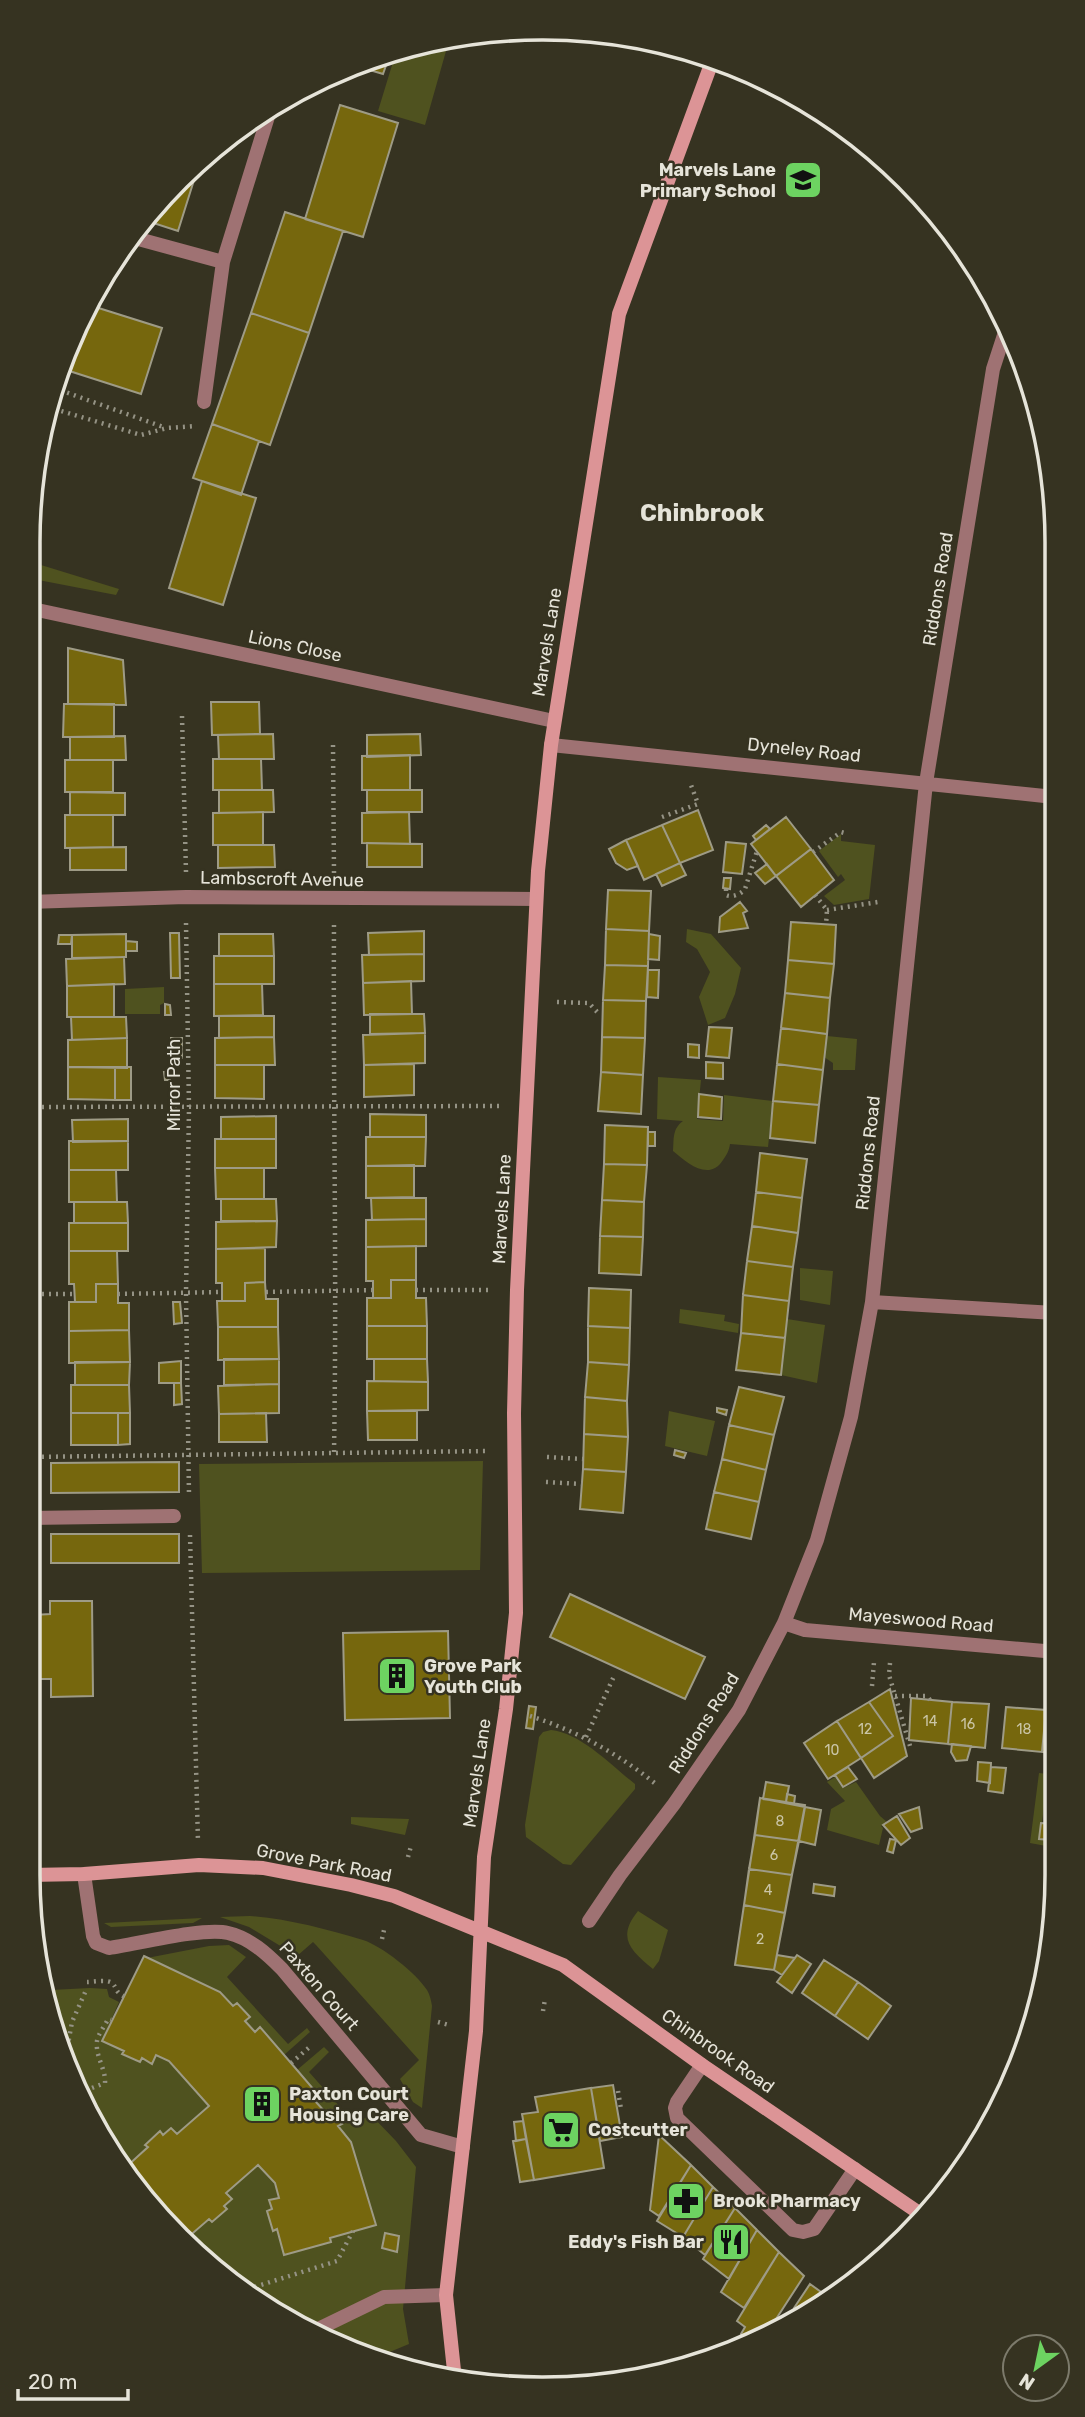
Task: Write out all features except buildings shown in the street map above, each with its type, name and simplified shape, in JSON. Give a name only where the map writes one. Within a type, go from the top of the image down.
[{"type":"street","name":"Marvels Lane","points":[[453,2368],[446,2295],[476,2031],[484,1857],[506,1709],[516,1612],[514,1450],[517,1290],[536,899],[551,745],[619,314],[709,69]]},
{"type":"street","points":[[204,402],[223,262],[266,123]]},
{"type":"street","points":[[142,240],[223,262]]},
{"type":"street","name":"Riddons Road","points":[[589,1921],[738,1710],[784,1623],[817,1540],[851,1417],[872,1301],[926,783],[993,369],[1002,340]]},
{"type":"street","name":"Lions Close","points":[[40,611],[554,721]]},
{"type":"street","name":"Dyneley Road","points":[[551,745],[1045,796]]},
{"type":"street","name":"Lambscroft Avenue","points":[[40,902],[186,897],[536,899]]},
{"type":"street","points":[[872,1301],[1045,1312]]},
{"type":"street","points":[[40,1518],[174,1516]]},
{"type":"street","name":"Mayeswood Road","points":[[784,1623],[805,1630],[1045,1651]]},
{"type":"street","name":"Grove Park Road","points":[[40,1875],[198,1865],[263,1868],[394,1896],[481,1930]]},
{"type":"street","name":"Paxton Court","points":[[84,1874],[96,1943],[109,1948],[209,1932],[228,1933],[247,1940],[282,1969],[421,2135],[463,2147]]},
{"type":"street","name":"Chinbrook Road","points":[[481,1930],[564,1965],[702,2065],[916,2211]]},
{"type":"street","points":[[702,2065],[677,2102],[677,2118],[793,2230],[809,2231],[818,2225],[855,2169]]},
{"type":"street","points":[[323,2327],[384,2297],[446,2295]]},
{"type":"path","points":[[64,391],[167,428]]},
{"type":"path","points":[[58,410],[141,435],[167,428],[195,428],[204,402]]},
{"type":"path","name":"Mirror Path","points":[[182,716],[189,1108],[186,1293],[189,1504]]},
{"type":"path","points":[[333,745],[333,1106],[337,1289],[334,1452]]},
{"type":"path","points":[[662,817],[698,804],[693,793]]},
{"type":"path","points":[[813,852],[841,832],[848,834]]},
{"type":"path","points":[[726,889],[726,895],[729,896],[742,893],[757,852]]},
{"type":"path","points":[[815,895],[827,910],[826,925]]},
{"type":"path","points":[[827,910],[878,902]]},
{"type":"path","points":[[557,1002],[589,1003],[599,1014]]},
{"type":"path","points":[[40,1107],[527,1106]]},
{"type":"path","points":[[266,1292],[373,1290]]},
{"type":"path","points":[[416,1290],[517,1290]]},
{"type":"path","points":[[118,1294],[222,1292]]},
{"type":"path","points":[[40,1294],[74,1294]]},
{"type":"path","points":[[40,1457],[514,1450]]},
{"type":"path","points":[[547,1457],[583,1459]]},
{"type":"path","points":[[547,1482],[582,1483]]},
{"type":"path","points":[[190,1530],[198,1865]]},
{"type":"path","points":[[872,1686],[875,1661]]},
{"type":"path","points":[[890,1662],[889,1675],[909,1746]]},
{"type":"path","points":[[586,1737],[615,1674]]},
{"type":"path","points":[[895,1696],[927,1696],[930,1700]]},
{"type":"path","points":[[506,1709],[556,1724],[586,1737],[677,1799]]},
{"type":"path","points":[[408,1857],[411,1846]]},
{"type":"path","points":[[382,1939],[384,1930]]},
{"type":"path","points":[[69,2041],[72,2022],[87,1985],[108,1981],[125,1997]]},
{"type":"path","points":[[543,2011],[545,1999]]},
{"type":"path","points":[[88,2089],[105,2083],[106,2076],[98,2056],[97,2041],[108,2019],[111,2020]]},
{"type":"path","points":[[438,2022],[449,2025]]},
{"type":"path","points":[[618,2091],[621,2109]]},
{"type":"path","points":[[256,2287],[337,2261],[353,2231]]},
{"type":"green space","points":[[446,50],[425,125],[378,111],[393,63]]},
{"type":"green space","points":[[40,565],[119,589],[116,595],[40,580]]},
{"type":"green space","points":[[841,834],[841,841],[875,845],[869,899],[834,905],[824,896],[845,880],[841,874],[838,877],[819,851]]},
{"type":"green space","points":[[687,929],[711,934],[741,968],[735,994],[725,1018],[708,1025],[699,997],[710,972],[697,949],[686,942]]},
{"type":"green space","points":[[164,987],[164,1003],[160,1005],[160,1014],[125,1014],[125,989]]},
{"type":"green space","points":[[827,1036],[857,1039],[855,1070],[833,1070],[833,1063],[824,1057]]},
{"type":"green space","points":[[658,1077],[701,1080],[697,1119],[723,1121],[724,1095],[773,1101],[768,1147],[730,1144],[723,1160],[711,1170],[691,1165],[673,1151],[675,1131],[683,1121],[657,1119]]},
{"type":"green space","points":[[800,1268],[833,1271],[830,1305],[800,1300]]},
{"type":"green space","points":[[680,1309],[725,1315],[724,1321],[739,1324],[738,1333],[679,1323]]},
{"type":"green space","points":[[787,1319],[825,1325],[817,1383],[781,1375]]},
{"type":"green space","points":[[669,1411],[715,1421],[707,1456],[665,1446]]},
{"type":"green space","points":[[483,1461],[480,1570],[202,1573],[199,1464]]},
{"type":"green space","points":[[543,1732],[562,1732],[585,1744],[635,1784],[635,1789],[571,1865],[563,1864],[526,1837],[525,1825],[539,1737]]},
{"type":"green space","points":[[1039,1773],[1045,1774],[1040,1839],[1045,1839],[1045,1846],[1030,1843]]},
{"type":"green space","points":[[835,1777],[843,1788],[856,1782],[887,1822],[881,1826],[883,1828],[879,1845],[827,1830],[831,1809],[845,1801],[827,1782]]},
{"type":"green space","points":[[351,1817],[409,1819],[405,1835],[351,1824]]},
{"type":"green space","points":[[638,1911],[668,1930],[659,1961],[653,1969],[633,1950],[627,1936],[631,1921]]},
{"type":"green space","points":[[250,1916],[307,1925],[371,1943],[407,1968],[422,1983],[432,2006],[422,2108],[413,2102],[400,2079],[419,2060],[313,1942],[297,1956],[249,1927],[220,1917]]},
{"type":"green space","points":[[202,1918],[193,1923],[111,1927],[104,1923]]},
{"type":"green space","points":[[229,1945],[246,1957],[227,1977],[288,2044],[307,2028],[310,2032],[284,2055],[260,2028],[255,2031],[245,2021],[249,2017],[237,2003],[233,2006],[220,1992],[147,1958],[209,1946]]},
{"type":"green space","points":[[107,1989],[109,1997],[119,2002],[102,2041],[124,2051],[123,2055],[139,2062],[142,2058],[152,2063],[156,2055],[169,2061],[209,2106],[177,2134],[171,2128],[163,2135],[160,2132],[131,2162],[108,2126],[78,2067],[54,1990]]},
{"type":"green space","points":[[324,2047],[329,2052],[309,2072],[356,2125],[370,2114],[416,2167],[403,2309],[409,2344],[389,2352],[350,2339],[291,2309],[237,2273],[192,2234],[209,2219],[212,2222],[227,2209],[224,2206],[232,2199],[226,2193],[258,2165],[275,2183],[279,2198],[270,2200],[272,2209],[267,2211],[273,2231],[277,2229],[285,2255],[375,2225],[351,2142],[338,2126],[341,2123],[329,2110],[326,2113],[316,2102],[321,2098],[297,2070]]},
{"type":"place","name":"Marvels Lane Primary School","points":[[803,180]]},
{"type":"place","name":"Grove Park Youth Club","points":[[397,1676]]},
{"type":"place","name":"Paxton Court Housing Care","points":[[262,2104]]},
{"type":"place","name":"Costcutter","points":[[561,2130]]},
{"type":"place","name":"Brook Pharmacy","points":[[686,2201]]},
{"type":"place","name":"Eddy's Fish Bar","points":[[731,2242]]},
{"type":"district","name":"Chinbrook","points":[[702,513]]}]
